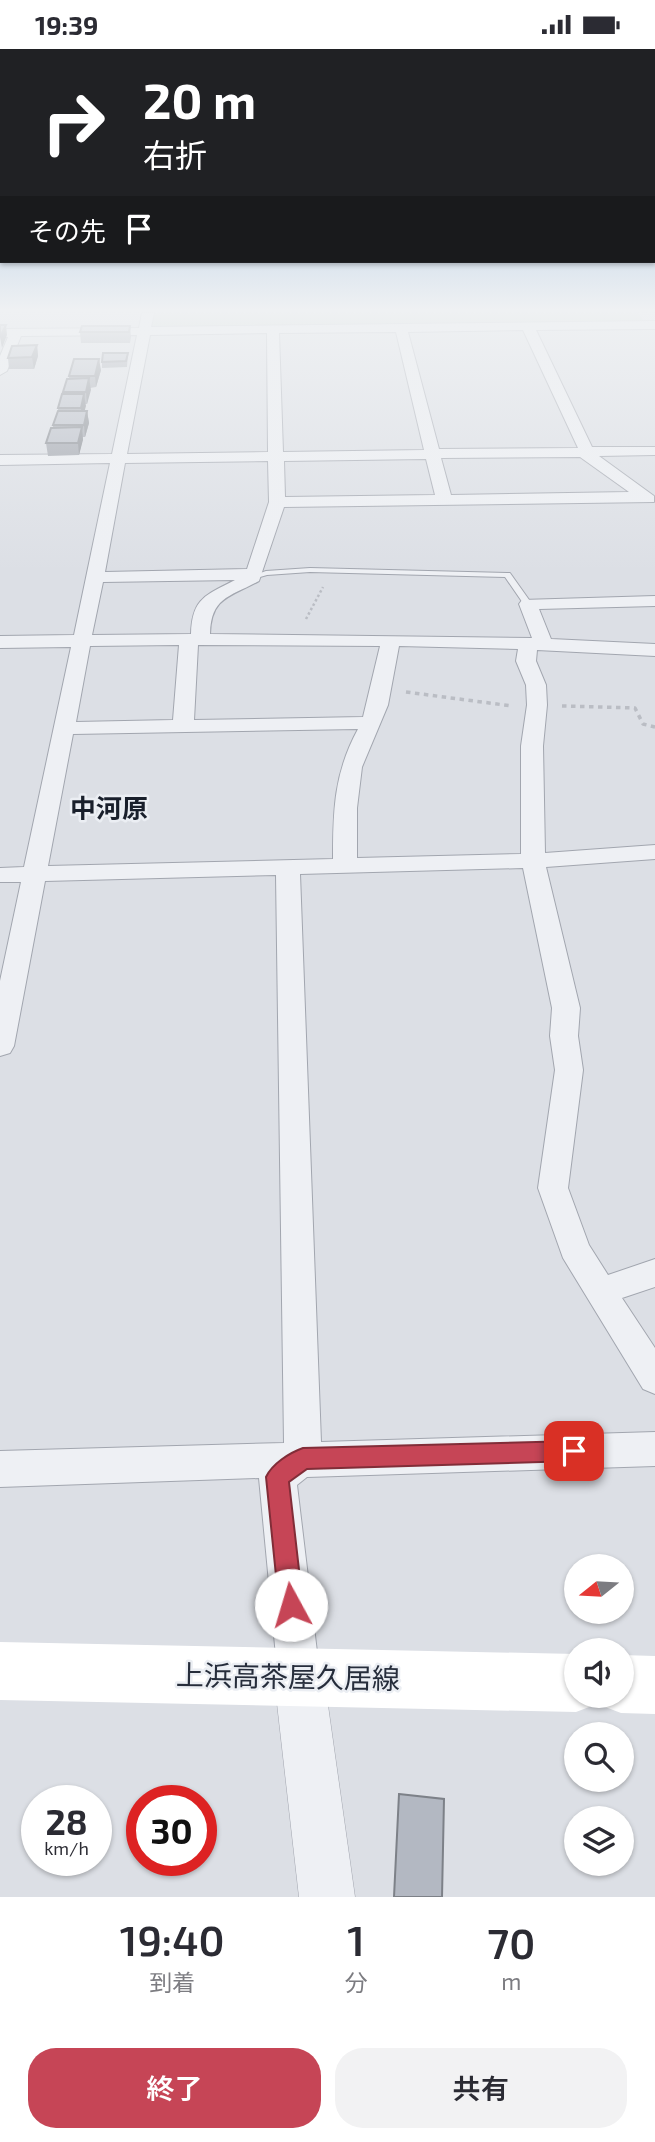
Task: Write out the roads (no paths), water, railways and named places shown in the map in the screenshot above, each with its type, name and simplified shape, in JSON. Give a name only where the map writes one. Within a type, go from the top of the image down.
[{"type":"main road","name":"上浜高茶屋久居線","points":[[0,1671],[564,1683]]},
{"type":"main road","points":[[634,1684],[655,1685]]},
{"type":"street","points":[[0,1046],[131,399]]},
{"type":"street","points":[[183,726],[194,638],[201,611],[211,600],[253,575],[277,502],[275,399]]},
{"type":"street","points":[[419,399],[443,500]]},
{"type":"street","points":[[561,399],[585,452],[649,501]]},
{"type":"street","points":[[0,460],[655,451]]},
{"type":"street","points":[[277,502],[649,501]]},
{"type":"street","points":[[95,577],[253,575]]},
{"type":"street","points":[[655,601],[528,604],[536,643],[526,661],[536,685],[534,688],[537,705],[532,746],[533,861],[566,1008],[564,1036],[569,1070],[553,1188],[574,1249],[655,1378]]},
{"type":"street","points":[[0,642],[194,638],[536,643],[655,650]]},
{"type":"street","points":[[340,867],[345,862],[345,805],[349,782],[356,752],[371,723],[387,679],[390,641]]},
{"type":"street","points":[[64,728],[371,723]]},
{"type":"street","points":[[0,875],[533,861],[655,852]]},
{"type":"street","points":[[288,869],[303,1458]]},
{"type":"street","points":[[600,1293],[655,1273]]},
{"type":"street","points":[[0,1469],[655,1449]]},
{"type":"street","points":[[303,1458],[277,1477],[327,1897]]},
{"type":"lane","points":[[253,575],[332,570],[506,575],[528,604]]},
{"type":"district","name":"中河原","points":[[109,809]]}]
